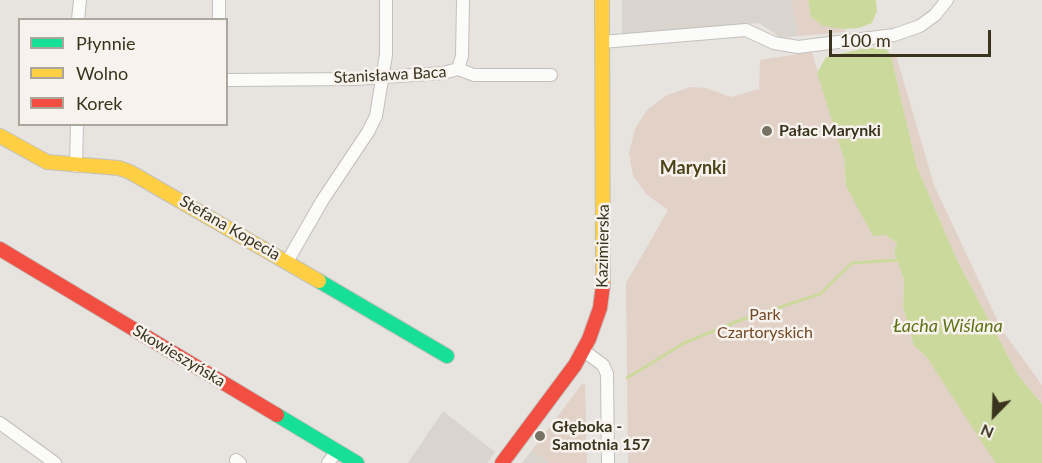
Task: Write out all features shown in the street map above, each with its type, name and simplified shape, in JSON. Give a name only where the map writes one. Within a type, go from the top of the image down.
[{"type":"street","points":[[78,18],[80,0]]},
{"type":"street","points":[[219,0],[219,18]]},
{"type":"street","points":[[287,262],[322,201],[372,125],[384,76],[386,0]]},
{"type":"street","points":[[458,69],[462,56],[463,0]]},
{"type":"street","name":"Kazimierska","points":[[502,463],[584,351],[596,324],[604,291],[602,0]]},
{"type":"street","points":[[602,42],[746,30],[774,43],[798,47],[894,35],[920,26],[947,0]]},
{"type":"street","name":"Stanisława Baca","points":[[228,80],[354,79],[443,73],[458,69],[474,75],[551,75]]},
{"type":"street","points":[[76,166],[77,126]]},
{"type":"street","name":"Stefana Kopecia","points":[[0,136],[47,162],[119,168],[130,172],[447,356]]},
{"type":"street","name":"Skowieszyńska","points":[[0,249],[357,463]]},
{"type":"street","points":[[584,351],[603,365],[607,374],[608,463]]},
{"type":"street","points":[[0,423],[55,463]]},
{"type":"street","points":[[328,463],[337,451]]},
{"type":"shaded area","points":[[622,0],[792,0],[798,36],[781,38],[759,23],[622,36]]},
{"type":"shaded area","points":[[443,411],[495,452],[487,463],[408,463]]},
{"type":"shaded area","points":[[532,450],[549,463],[522,463]]},
{"type":"green space","points":[[792,0],[808,0],[811,17],[823,25],[844,29],[845,32],[798,36]]},
{"type":"green space","name":"Park Czartoryskich","points":[[812,52],[844,159],[846,186],[885,235],[897,243],[894,251],[904,280],[903,307],[914,346],[926,356],[1008,463],[628,463],[626,283],[668,210],[647,195],[633,176],[629,153],[635,129],[647,110],[665,96],[690,87],[706,88],[731,97],[759,89],[760,60]]},
{"type":"green space","points":[[896,55],[934,185],[1002,330],[1042,385],[1042,404],[1018,375],[956,258],[917,167],[891,56]]},
{"type":"green space","points":[[582,384],[585,384],[587,463],[549,463],[532,450]]},
{"type":"water","points":[[808,0],[876,0],[877,11],[872,23],[859,28],[844,29],[823,26],[811,17]]},
{"type":"water","name":"Łacha Wiślana","points":[[885,47],[891,56],[917,167],[956,258],[1018,375],[1042,404],[1042,463],[996,463],[926,356],[914,346],[903,307],[904,280],[894,251],[897,243],[885,235],[873,236],[846,186],[844,159],[817,73],[826,57],[861,49]]},
{"type":"waterway","points":[[627,378],[684,343],[738,321],[820,294],[852,263],[897,260]]},
{"type":"traffic: fast","points":[[319,281],[447,356]]},
{"type":"traffic: fast","points":[[277,415],[357,463]]},
{"type":"traffic: slow","points":[[602,0],[603,285]]},
{"type":"traffic: slow","points":[[0,136],[47,162],[119,168],[130,172],[319,281]]},
{"type":"traffic: jam","points":[[0,249],[277,415]]},
{"type":"traffic: jam","points":[[502,463],[575,365],[589,339],[600,308],[603,285]]},
{"type":"place","name":"Pałac Marynki","points":[[767,131]]},
{"type":"place","name":"Głęboka - Samotnia 157","points":[[540,436]]},
{"type":"district","name":"Marynki","points":[[693,168]]}]
